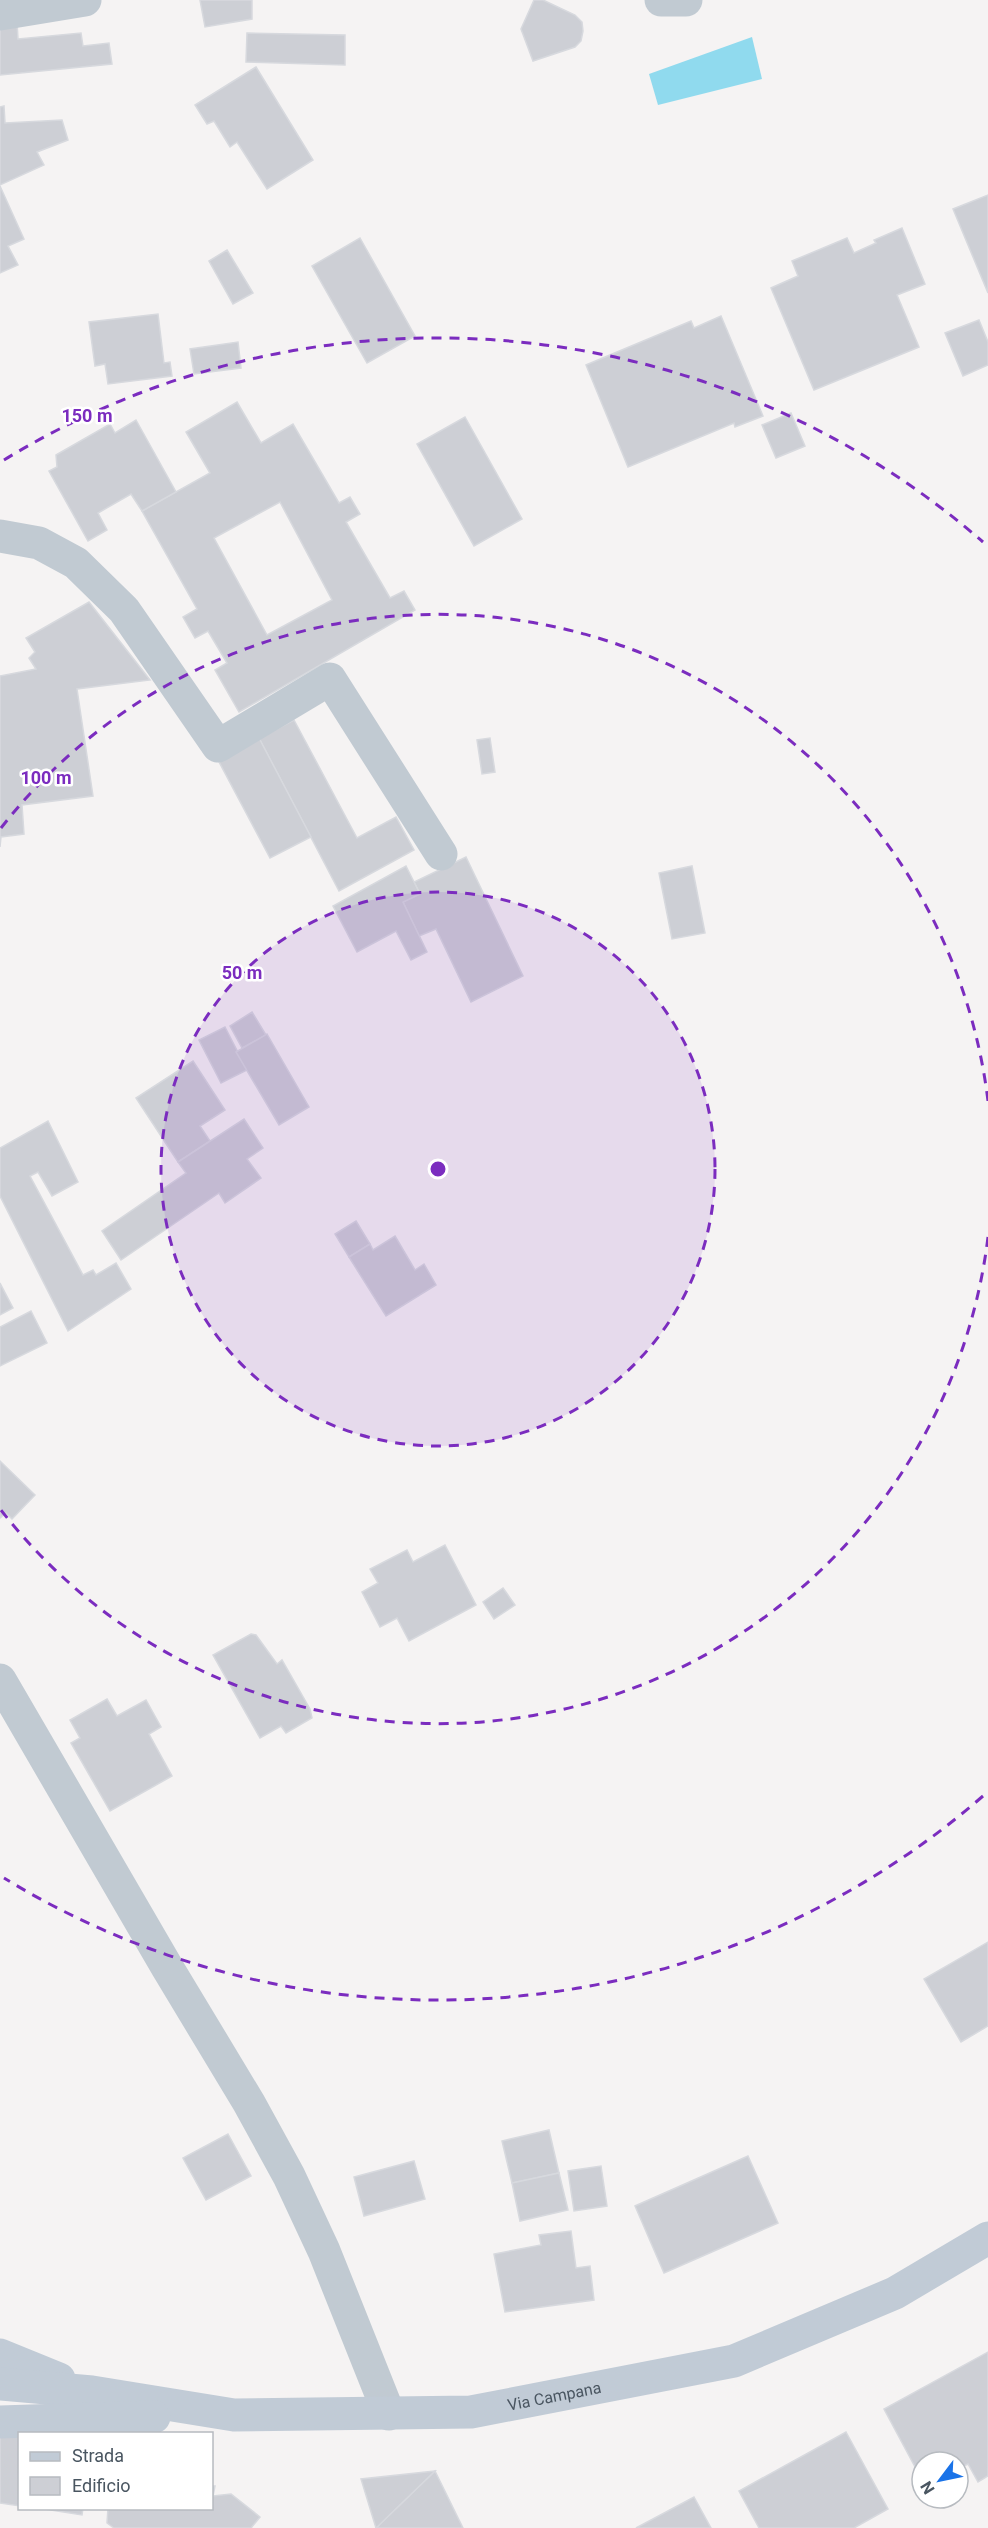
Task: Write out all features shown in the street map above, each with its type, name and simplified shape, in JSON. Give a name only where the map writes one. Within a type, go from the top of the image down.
[{"type":"main road","name":"Via Campana","points":[[0,2384],[92,2392],[234,2415],[471,2412],[735,2361],[895,2293],[988,2238]]},
{"type":"main road","name":"Via Campana","points":[[0,2355],[92,2392]]},
{"type":"main road","points":[[0,2422],[234,2415]]},
{"type":"street","points":[[0,14],[86,0]]},
{"type":"street","points":[[661,0],[686,0]]},
{"type":"street","points":[[0,536],[39,543],[76,563],[124,610],[218,746],[330,679],[441,854]]},
{"type":"street","points":[[0,1680],[249,2103],[289,2176],[324,2251],[389,2414]]},
{"type":"water","points":[[752,37],[762,79],[658,105],[649,74]]},
{"type":"building","points":[[200,0],[252,0],[252,19],[205,27]]},
{"type":"building","points":[[534,0],[543,0],[575,15],[582,22],[581,41],[575,47],[533,61],[521,29]]},
{"type":"building","points":[[17,22],[18,39],[81,33],[83,46],[109,43],[112,64],[0,75],[0,24]]},
{"type":"building","points":[[247,33],[345,35],[345,65],[246,62]]},
{"type":"building","points":[[256,67],[313,160],[267,189],[237,142],[230,147],[214,121],[207,124],[195,105]]},
{"type":"building","points":[[4,106],[5,123],[62,120],[68,140],[37,152],[44,165],[0,185],[0,107]]},
{"type":"building","points":[[0,186],[24,239],[8,246],[18,265],[0,273]]},
{"type":"building","points":[[988,195],[988,293],[953,209]]},
{"type":"building","points":[[902,228],[925,284],[897,295],[919,347],[814,390],[771,288],[798,276],[792,261],[847,238],[854,253],[876,243],[874,240]]},
{"type":"building","points":[[360,238],[415,336],[367,363],[312,266]]},
{"type":"building","points":[[227,250],[253,293],[233,304],[209,261]]},
{"type":"building","points":[[158,314],[164,363],[170,362],[172,376],[108,384],[105,364],[95,366],[89,322]]},
{"type":"building","points":[[721,316],[763,416],[735,427],[734,423],[628,467],[586,365],[691,321],[694,328]]},
{"type":"building","points":[[979,320],[988,342],[988,365],[963,376],[945,333]]},
{"type":"building","points":[[238,342],[241,368],[194,374],[190,349]]},
{"type":"building","points":[[237,402],[261,443],[293,424],[339,503],[350,497],[360,514],[346,522],[390,598],[404,591],[415,610],[239,712],[215,670],[227,663],[208,631],[195,638],[183,617],[197,609],[142,511],[210,473],[186,432]],"holes":[[[280,502],[332,600],[267,635],[214,538]]]},
{"type":"building","points":[[791,413],[805,446],[776,458],[762,425]]},
{"type":"building","points":[[465,417],[522,519],[474,546],[417,444]]},
{"type":"building","points":[[136,420],[176,492],[142,511],[131,494],[98,513],[107,530],[88,541],[49,471],[57,467],[56,455],[110,424],[115,433]]},
{"type":"building","points":[[89,602],[150,680],[77,689],[93,796],[22,805],[24,834],[1,837],[0,847],[0,676],[36,669],[29,658],[35,652],[26,638]]},
{"type":"building","points":[[294,720],[357,838],[396,817],[414,850],[339,891],[259,738]]},
{"type":"building","points":[[259,738],[311,837],[270,858],[218,760]]},
{"type":"building","points":[[490,738],[495,772],[482,774],[477,740]]},
{"type":"building","points":[[466,857],[523,976],[471,1002],[436,929],[419,936],[403,902],[420,894],[414,882]]},
{"type":"building","points":[[406,866],[420,894],[403,902],[427,952],[411,960],[396,931],[357,952],[333,906]]},
{"type":"building","points":[[692,866],[705,933],[672,939],[659,873]]},
{"type":"building","points":[[252,1012],[266,1035],[242,1048],[230,1026]]},
{"type":"building","points":[[225,1027],[247,1070],[221,1083],[199,1040]]},
{"type":"building","points":[[267,1034],[309,1107],[279,1125],[236,1052]]},
{"type":"building","points":[[193,1061],[225,1110],[200,1126],[210,1141],[178,1162],[136,1098]]},
{"type":"building","points":[[244,1119],[263,1148],[247,1159],[261,1178],[225,1203],[219,1193],[121,1260],[102,1231],[186,1173],[178,1162]]},
{"type":"building","points":[[48,1121],[78,1182],[52,1196],[38,1172],[30,1176],[83,1275],[93,1270],[96,1275],[116,1263],[131,1289],[68,1331],[0,1196],[0,1148]]},
{"type":"building","points":[[356,1221],[370,1244],[349,1257],[335,1234]]},
{"type":"building","points":[[395,1236],[415,1270],[424,1264],[436,1285],[386,1316],[349,1257],[370,1244],[373,1250]]},
{"type":"building","points":[[0,1283],[13,1308],[0,1315]]},
{"type":"building","points":[[31,1311],[47,1343],[0,1366],[0,1327]]},
{"type":"building","points":[[0,1461],[35,1495],[12,1519],[6,1513],[0,1518]]},
{"type":"building","points":[[445,1545],[476,1605],[409,1641],[397,1618],[380,1627],[362,1592],[378,1583],[370,1569],[407,1550],[413,1562]]},
{"type":"building","points":[[503,1588],[515,1605],[494,1619],[483,1602]]},
{"type":"building","points":[[251,1634],[256,1635],[277,1664],[282,1660],[310,1709],[312,1718],[286,1733],[281,1726],[260,1738],[213,1655]]},
{"type":"building","points":[[107,1699],[117,1716],[146,1700],[161,1727],[149,1734],[172,1776],[110,1811],[71,1743],[80,1738],[70,1720]]},
{"type":"building","points":[[988,1942],[988,2026],[961,2042],[924,1979]]},
{"type":"building","points":[[549,2130],[559,2173],[512,2183],[502,2141]]},
{"type":"building","points":[[228,2134],[251,2176],[206,2200],[183,2158]]},
{"type":"building","points":[[748,2156],[778,2223],[664,2273],[635,2206]]},
{"type":"building","points":[[414,2161],[425,2199],[364,2216],[354,2177]]},
{"type":"building","points":[[601,2166],[607,2206],[574,2211],[568,2171]]},
{"type":"building","points":[[559,2173],[568,2210],[520,2221],[512,2183]]},
{"type":"building","points":[[571,2231],[576,2268],[590,2266],[594,2300],[505,2312],[494,2254],[541,2245],[539,2235]]},
{"type":"building","points":[[988,2352],[988,2476],[978,2482],[970,2468],[970,2450],[910,2450],[910,2458],[884,2409]]},
{"type":"building","points":[[846,2432],[888,2509],[854,2528],[759,2528],[739,2491]]},
{"type":"building","points":[[0,2433],[18,2436],[18,2506],[0,2503]]},
{"type":"building","points":[[435,2471],[463,2528],[376,2528]]},
{"type":"building","points":[[435,2471],[376,2528],[361,2479]]},
{"type":"building","points":[[231,2494],[260,2517],[251,2528],[114,2528],[107,2523],[108,2510],[213,2510],[213,2496]]},
{"type":"building","points":[[694,2497],[711,2528],[636,2528]]},
{"type":"building","points":[[51,2510],[83,2510],[82,2515]]}]
